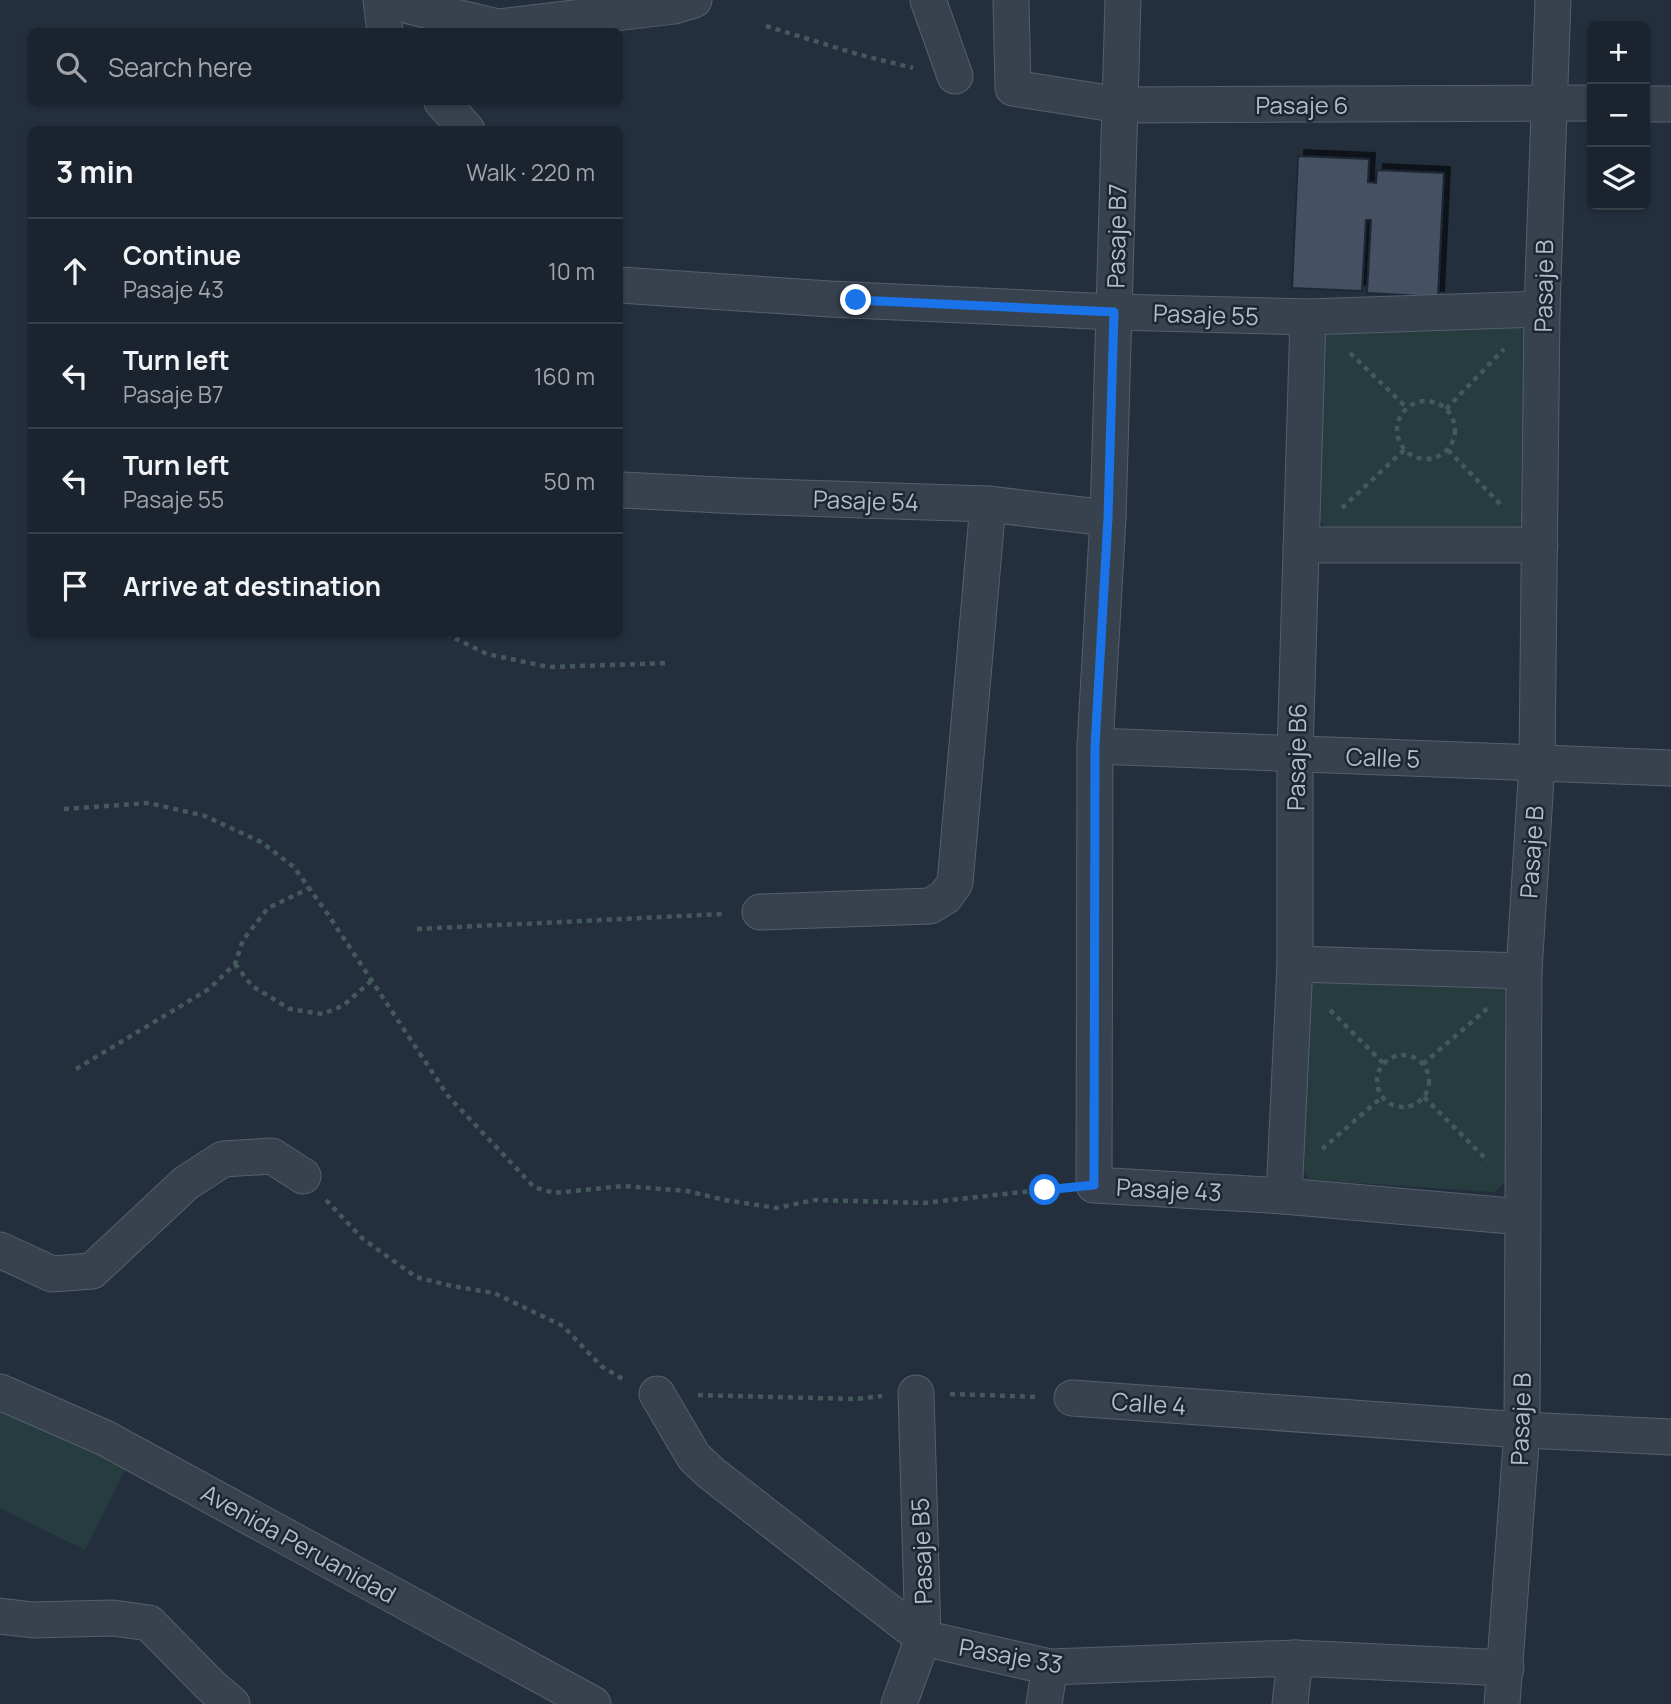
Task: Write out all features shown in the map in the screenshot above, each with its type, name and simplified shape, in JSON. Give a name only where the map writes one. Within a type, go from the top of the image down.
[{"type":"street","points":[[381,0],[384,28]]},
{"type":"street","points":[[393,0],[498,27],[674,6],[694,0]]},
{"type":"street","points":[[928,0],[955,76]]},
{"type":"street","name":"Pasaje 6","points":[[1011,0],[1013,88],[1120,105],[1587,103]]},
{"type":"street","name":"Pasaje B7","points":[[1094,1185],[1095,746],[1108,518],[1123,0]]},
{"type":"street","name":"Pasaje B","points":[[1502,1704],[1522,1430],[1524,971],[1537,763],[1542,309],[1553,0]]},
{"type":"street","points":[[1650,104],[1671,104]]},
{"type":"street","points":[[445,105],[463,126]]},
{"type":"street","name":"Pasaje 55","points":[[623,285],[830,299],[1114,312],[1308,317],[1542,309]]},
{"type":"street","name":"Pasaje B6","points":[[1284,1196],[1295,964],[1296,754],[1308,317]]},
{"type":"street","name":"Pasaje 54","points":[[623,490],[988,504],[1108,518]]},
{"type":"street","points":[[760,912],[930,906],[945,897],[955,883],[988,504]]},
{"type":"street","points":[[1301,545],[1540,545]]},
{"type":"street","name":"Calle 5","points":[[1095,746],[1671,768]]},
{"type":"street","points":[[1295,964],[1524,971]]},
{"type":"street","points":[[0,1250],[52,1274],[92,1271],[186,1182],[223,1159],[272,1156],[303,1176]]},
{"type":"street","name":"Pasaje 43","points":[[1094,1185],[1284,1196],[1522,1217]]},
{"type":"street","name":"Pasaje 33","points":[[643,1389],[694,1457],[711,1473],[923,1638],[1050,1667],[1294,1658],[1506,1668]]},
{"type":"street","name":"Avenida Peruanidad","points":[[0,1392],[105,1437],[593,1704]]},
{"type":"street","name":"Pasaje B5","points":[[899,1704],[923,1638],[916,1393]]},
{"type":"street","name":"Calle 4","points":[[1072,1398],[1522,1430],[1671,1437]]},
{"type":"street","points":[[0,1616],[33,1620],[113,1618],[149,1623],[232,1704]]},
{"type":"street","points":[[1290,1704],[1294,1658]]},
{"type":"street","points":[[1044,1704],[1050,1667]]},
{"type":"path","points":[[766,26],[857,54],[955,76]]},
{"type":"path","points":[[1446,409],[1509,345]]},
{"type":"path","points":[[1350,353],[1407,408]]},
{"type":"path","points":[[1420,402],[1434,402],[1446,409],[1453,418],[1456,429],[1448,450],[1436,458],[1423,459],[1410,455],[1401,445],[1397,432],[1399,419],[1407,408],[1420,402]]},
{"type":"path","points":[[1339,510],[1405,449]]},
{"type":"path","points":[[1448,450],[1504,509]]},
{"type":"path","points":[[452,637],[487,654],[549,667],[669,663]]},
{"type":"path","points":[[64,809],[149,803],[205,816],[261,842],[294,867],[372,980],[344,1005],[323,1014],[290,1009],[252,986],[235,964]]},
{"type":"path","points":[[76,1069],[209,989],[235,964],[243,940],[268,908],[310,888]]},
{"type":"path","points":[[417,929],[760,912]]},
{"type":"path","name":"Pasaje 43","points":[[372,980],[448,1096],[534,1187],[554,1193],[624,1186],[687,1191],[776,1208],[815,1200],[924,1203],[1094,1185]]},
{"type":"path","points":[[1323,1002],[1384,1064]]},
{"type":"path","points":[[1423,1063],[1491,1004]]},
{"type":"path","points":[[1403,1055],[1414,1057],[1423,1063],[1429,1074],[1429,1086],[1424,1097],[1403,1107],[1391,1104],[1382,1097],[1377,1086],[1378,1074],[1384,1064],[1392,1057],[1403,1055]]},
{"type":"path","points":[[1320,1151],[1382,1097]]},
{"type":"path","points":[[1424,1097],[1489,1162]]},
{"type":"path","points":[[303,1176],[363,1239],[416,1277],[494,1293],[563,1326],[601,1366],[643,1389],[856,1399],[916,1393],[1072,1398]]},
{"type":"green space","points":[[1529,321],[1527,517],[1517,528],[1326,530],[1320,519],[1324,325]]},
{"type":"green space","points":[[1319,975],[1491,977],[1513,991],[1507,1179],[1495,1192],[1310,1180],[1301,1169],[1308,984]]},
{"type":"green space","points":[[0,1405],[126,1467],[85,1550],[0,1508]]},
{"type":"building","points":[[1298,156],[1369,159],[1368,182],[1376,183],[1377,170],[1444,173],[1438,297],[1367,293],[1371,220],[1366,220],[1362,291],[1292,288]]},
{"type":"route","points":[[856,300],[1114,312],[1108,518],[1095,746],[1094,1185],[1045,1190]]}]
